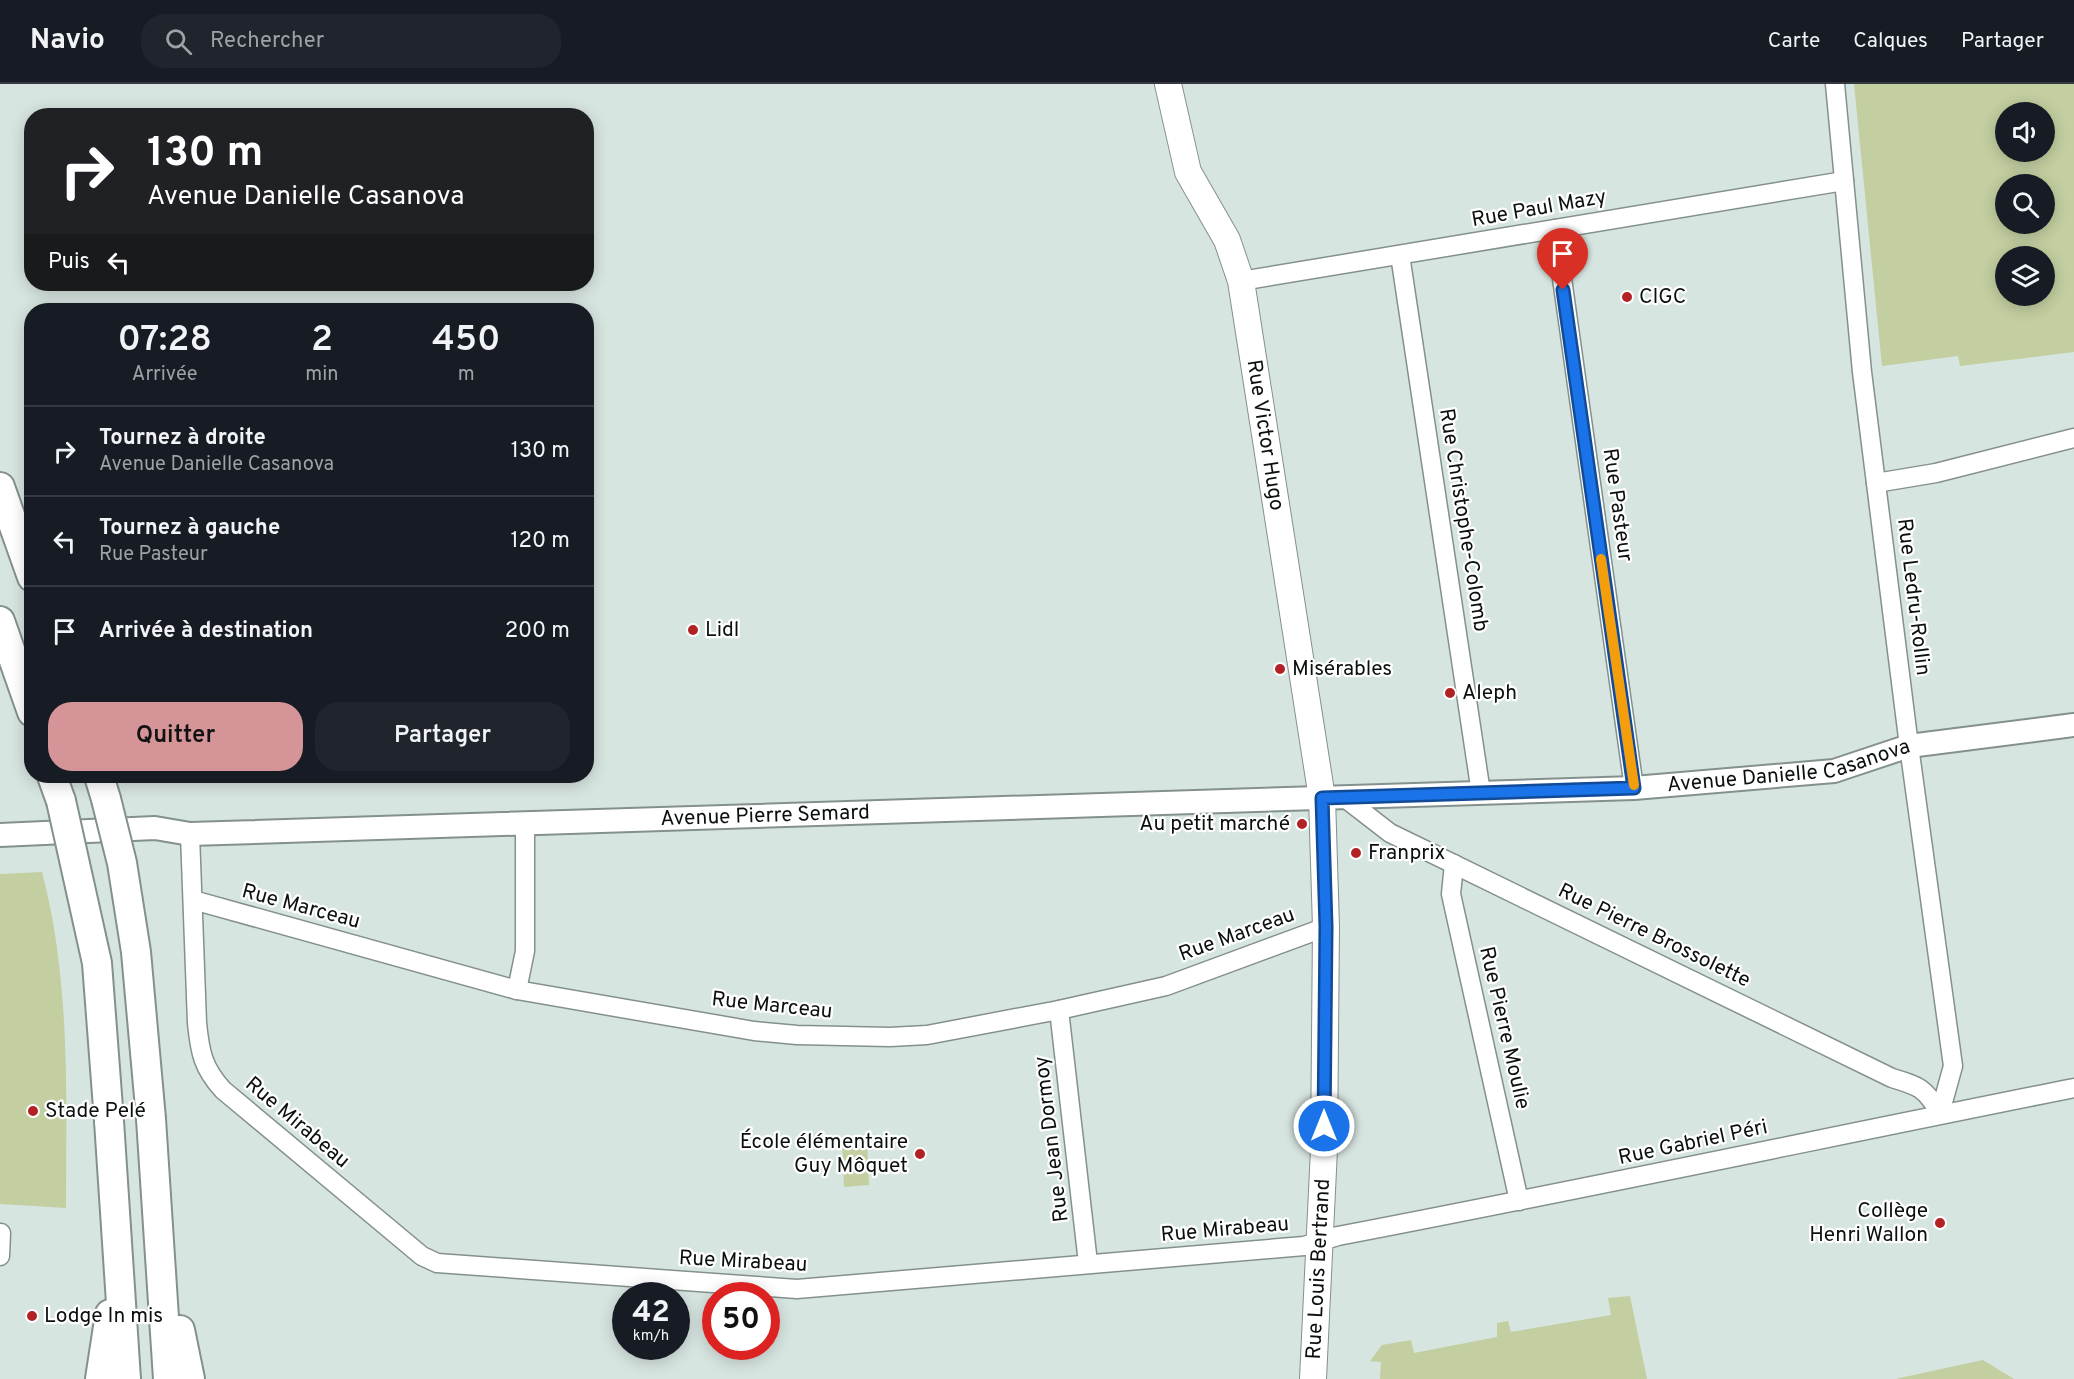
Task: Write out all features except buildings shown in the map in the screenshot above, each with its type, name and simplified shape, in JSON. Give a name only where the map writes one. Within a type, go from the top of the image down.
[{"type":"highway","points":[[0,487],[24,554]]},
{"type":"highway","points":[[0,621],[24,689]]},
{"type":"highway","points":[[55,783],[61,801],[97,963],[119,1249],[126,1379]]},
{"type":"highway","points":[[101,783],[122,863],[136,952],[159,1225],[168,1379]]},
{"type":"highway","points":[[159,1225],[190,1379]]},
{"type":"highway","points":[[100,1379],[119,1249]]},
{"type":"main road","name":"Rue Victor Hugo","points":[[1168,84],[1188,172],[1227,240],[1241,281],[1334,798]]},
{"type":"main road","name":"Rue Louis Bertrand","points":[[1313,1379],[1321,1240],[1326,927],[1334,798]]},
{"type":"street","name":"Rue Ledru-Rollin","points":[[1835,84],[1862,372],[1909,746],[1953,1066],[1940,1113]]},
{"type":"street","name":"Rue Paul Mazy","points":[[1241,281],[1844,181]]},
{"type":"street","name":"Rue Pasteur","points":[[1555,229],[1634,788]]},
{"type":"street","name":"Rue Christophe-Colomb","points":[[1400,255],[1481,793]]},
{"type":"street","points":[[1876,483],[1936,473],[2074,438]]},
{"type":"street","name":"Avenue Danielle Casanova","points":[[1334,798],[1634,788],[1834,771],[1909,746],[2074,725]]},
{"type":"street","name":"Avenue Pierre Semard","points":[[0,835],[155,828],[199,833],[525,825],[1334,798]]},
{"type":"street","name":"Rue Pierre Brossolette","points":[[1334,798],[1389,833],[1892,1077],[1919,1086],[1928,1093],[1940,1113]]},
{"type":"street","points":[[517,990],[525,951],[525,825]]},
{"type":"street","name":"Rue Mirabeau","points":[[199,833],[193,900],[199,1047],[207,1072],[223,1090],[422,1256],[437,1263],[797,1289],[1304,1246],[1321,1240]]},
{"type":"street","name":"Rue Pierre Moulie","points":[[1454,864],[1451,894],[1519,1201]]},
{"type":"street","name":"Rue Marceau","points":[[193,900],[517,990],[754,1031],[797,1035],[890,1037],[927,1035],[1059,1010],[1166,986],[1326,927]]},
{"type":"street","name":"Rue Jean Dormoy","points":[[1059,1010],[1088,1263]]},
{"type":"street","name":"Rue Gabriel Péri","points":[[1321,1240],[1713,1163],[1940,1113],[2074,1088]]},
{"type":"street","points":[[0,1256],[1,1233]]},
{"type":"green space","points":[[1854,84],[2074,84],[2074,352],[1960,366],[1958,356],[1882,366]]},
{"type":"green space","name":"Stade Pelé","points":[[42,872],[58,955],[65,1039],[66,1208],[0,1204],[0,874]]},
{"type":"green space","points":[[867,1138],[869,1185],[844,1187],[842,1139]]},
{"type":"green space","points":[[1630,1296],[1647,1379],[1380,1379],[1381,1362],[1370,1361],[1382,1345],[1411,1340],[1414,1353],[1497,1337],[1497,1323],[1508,1321],[1511,1332],[1611,1315],[1608,1298]]},
{"type":"green space","points":[[1983,1360],[2014,1379],[1895,1379]]},
{"type":"slow traffic","points":[[1601,559],[1634,785]]},
{"type":"place","name":"CIGC","points":[[1627,297]]},
{"type":"place","name":"Lidl","points":[[693,630]]},
{"type":"place","name":"Misérables","points":[[1280,669]]},
{"type":"place","name":"Aleph","points":[[1450,693]]},
{"type":"place","name":"Au petit marché","points":[[1302,824]]},
{"type":"place","name":"Franprix","points":[[1356,853]]},
{"type":"place","name":"Stade Pelé","points":[[33,1111]]},
{"type":"place","name":"École élémentaire Guy Môquet","points":[[920,1154]]},
{"type":"place","name":"Collège Henri Wallon","points":[[1940,1223]]},
{"type":"place","name":"Lodge In mis","points":[[32,1316]]},
{"type":"route","points":[[1324,1126],[1326,927],[1322,798],[1634,788],[1563,290]]}]
